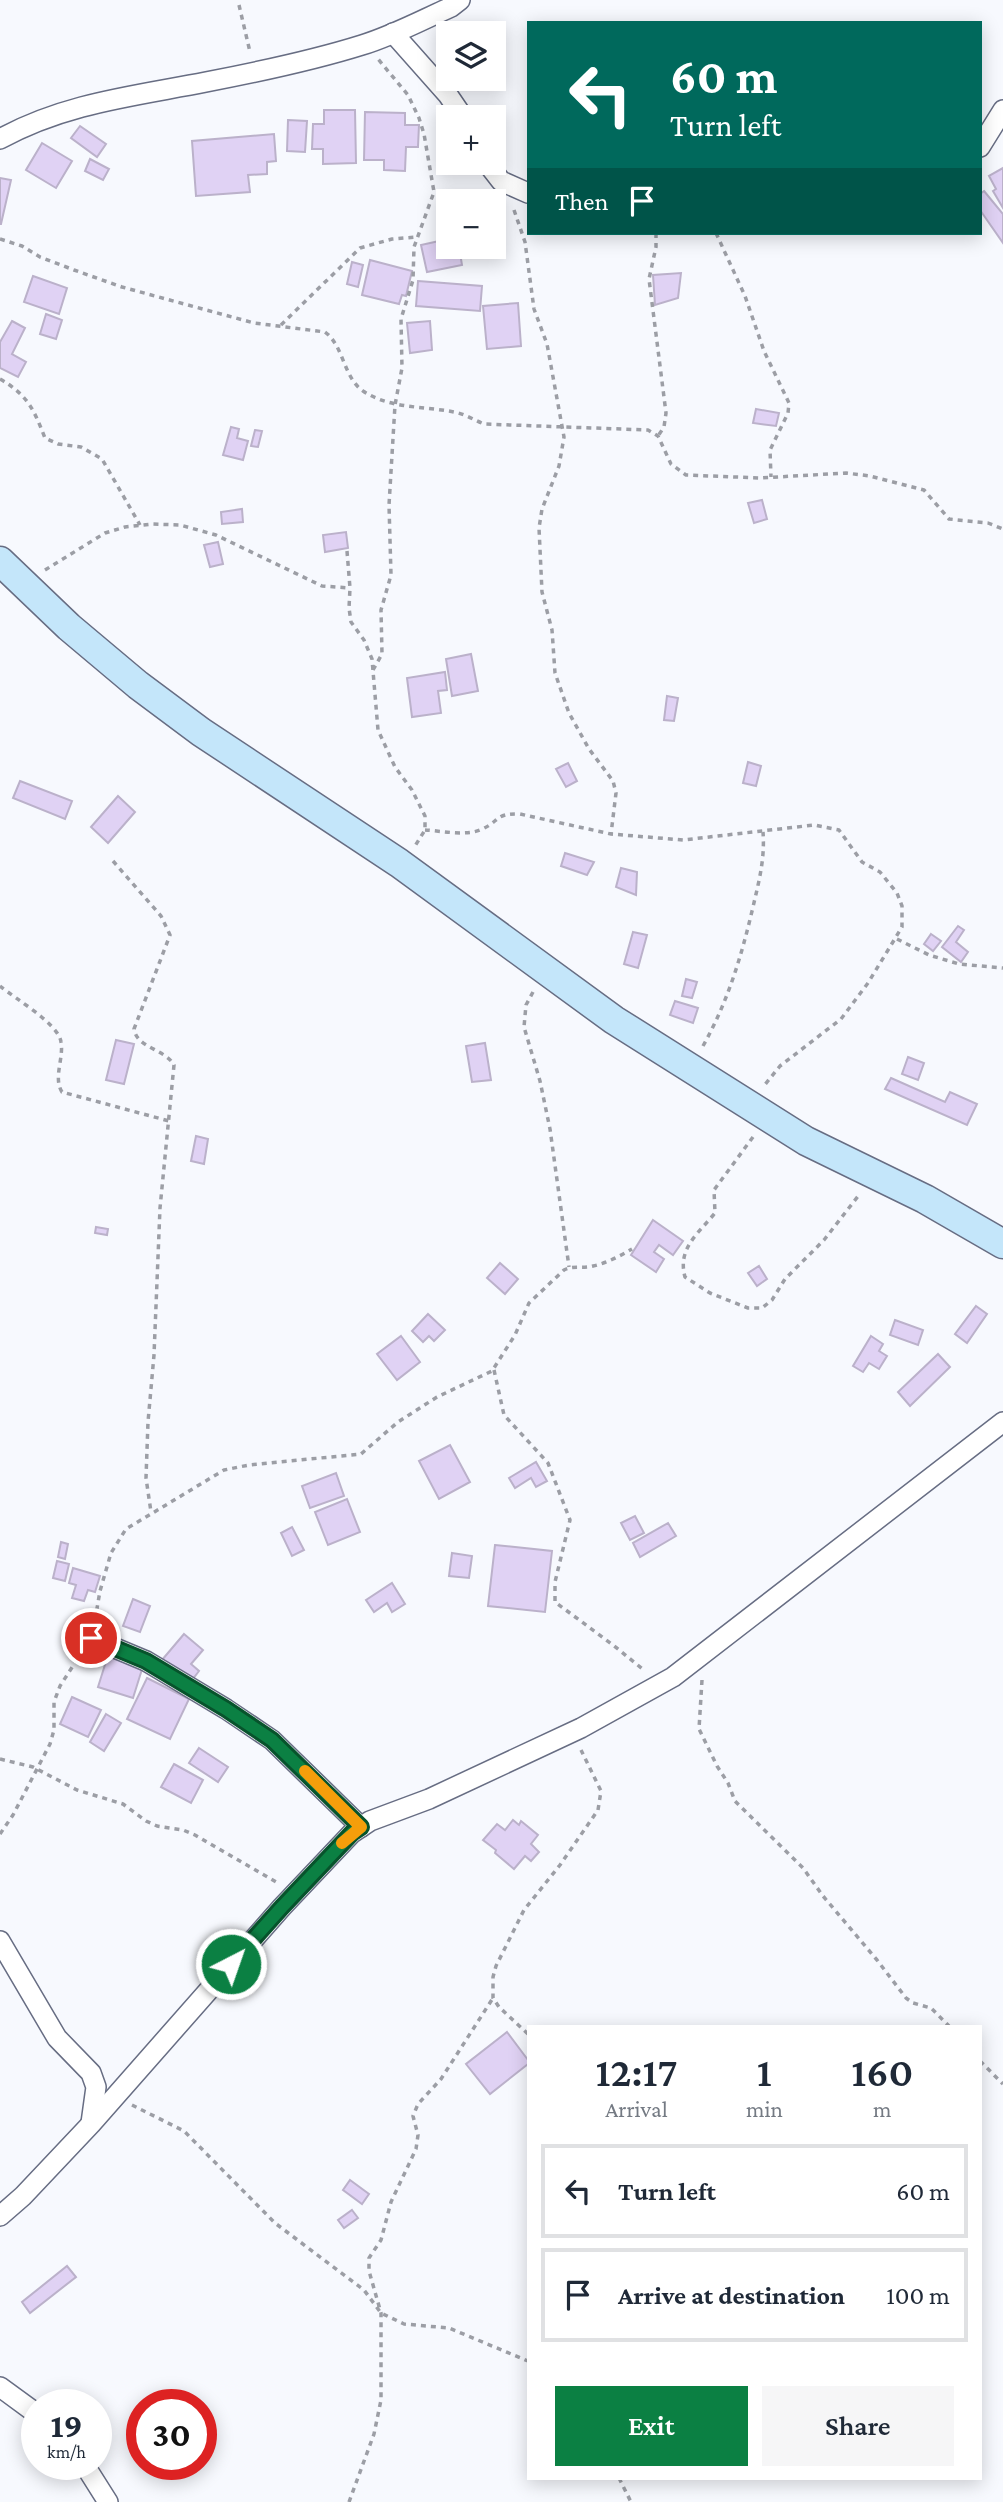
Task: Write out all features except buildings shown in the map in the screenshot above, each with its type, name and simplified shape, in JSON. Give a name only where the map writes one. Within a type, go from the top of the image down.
[{"type":"main road","points":[[0,561],[69,627],[138,685],[201,732],[399,863],[614,1020],[756,1110],[838,1158],[925,1199],[1003,1244]]},
{"type":"street","points":[[0,139],[34,121],[78,107],[299,63],[365,45],[451,7],[460,0]]},
{"type":"street","points":[[393,33],[455,105]]},
{"type":"street","points":[[982,144],[1003,110]]},
{"type":"street","points":[[496,175],[500,181],[527,193]]},
{"type":"street","points":[[0,2216],[23,2196],[91,2124],[295,1893],[352,1833],[370,1821],[429,1799],[571,1733],[660,1684],[1003,1422]]},
{"type":"street","points":[[91,1638],[146,1661],[272,1740],[361,1827]]},
{"type":"street","points":[[0,1941],[57,2038],[91,2073],[96,2087],[91,2124]]},
{"type":"street","points":[[0,2387],[21,2402]]},
{"type":"street","points":[[94,2480],[108,2502]]},
{"type":"path","points":[[239,5],[255,71]]},
{"type":"path","points":[[365,45],[408,95],[424,135],[434,192],[413,252],[413,279],[401,319],[402,368],[395,405],[389,505],[391,575],[381,610],[382,654],[373,670]]},
{"type":"path","points":[[500,181],[516,214],[525,242],[534,309],[547,344],[564,448],[542,509],[539,527],[542,592],[552,630],[555,673],[569,713],[589,749],[613,781],[616,793],[611,834]]},
{"type":"path","points":[[656,235],[649,279],[666,413],[664,427],[658,436]]},
{"type":"path","points":[[717,235],[745,296],[764,351],[789,403],[788,413],[770,450],[771,478]]},
{"type":"path","points":[[280,326],[360,248],[391,239],[417,237]]},
{"type":"path","points":[[0,239],[40,257],[122,287],[254,323],[318,331],[329,335],[356,385],[395,405],[451,411],[484,424],[648,430],[658,436],[671,464],[686,475],[771,478],[846,472],[870,476],[923,490],[949,519],[988,523],[1003,528]]},
{"type":"path","points":[[0,379],[22,394],[32,407],[45,438],[81,447],[102,459],[140,525]]},
{"type":"path","points":[[22,582],[105,533],[140,525],[180,525],[216,535],[322,586],[350,588]]},
{"type":"path","points":[[347,551],[351,622],[370,652],[378,730],[395,767],[422,808],[425,830],[399,863]]},
{"type":"path","points":[[425,830],[476,831],[489,825],[499,815],[520,814],[611,834],[683,840],[814,825],[839,830],[862,863],[885,876],[897,893],[902,906],[902,927],[868,983],[841,1019],[780,1066],[756,1110],[750,1143],[714,1190],[714,1215],[692,1238],[683,1258],[685,1277],[710,1293],[748,1308],[757,1309],[766,1305],[785,1279],[824,1240],[875,1174]]},
{"type":"path","points":[[690,1069],[720,1016],[734,982],[765,856],[763,832]]},
{"type":"path","points":[[113,861],[162,916],[170,935],[134,1029],[139,1040],[173,1062],[160,1208],[154,1355],[148,1422],[146,1478],[151,1512]]},
{"type":"path","points":[[897,939],[929,955],[959,964],[1003,968]]},
{"type":"path","points":[[545,970],[526,1005],[524,1027],[540,1081],[547,1117],[569,1267]]},
{"type":"path","points":[[0,986],[35,1010],[59,1036],[59,1086],[62,1092],[169,1121]]},
{"type":"path","points":[[0,1834],[13,1815],[53,1736],[55,1720],[52,1708],[95,1629],[95,1612],[100,1591],[116,1544],[126,1529],[223,1470],[361,1454],[398,1422],[437,1397],[494,1369],[532,1299],[569,1267],[589,1267],[632,1249]]},
{"type":"path","points":[[494,1369],[504,1415],[548,1463],[558,1493],[569,1514],[570,1520],[555,1582],[555,1602],[660,1684]]},
{"type":"path","points":[[704,1653],[699,1729],[735,1801],[803,1868],[822,1896],[906,1998],[931,2008],[948,2025]]},
{"type":"path","points":[[527,2033],[493,1998],[491,1991],[496,1966],[524,1910],[560,1865],[598,1810],[601,1791],[571,1733]]},
{"type":"path","points":[[0,1759],[36,1768],[77,1790],[123,1804],[146,1821],[195,1835],[295,1893]]},
{"type":"path","points":[[349,2502],[373,2434],[381,2400],[381,2313],[368,2261],[381,2240],[391,2202],[416,2148],[418,2135],[414,2112],[440,2080],[493,1998]]},
{"type":"path","points":[[982,2063],[1003,2084]]},
{"type":"path","points":[[114,2098],[166,2120],[184,2131],[275,2223],[364,2290],[381,2313],[404,2324],[449,2328],[527,2361]]},
{"type":"path","points":[[620,2480],[631,2502]]},
{"type":"slow traffic","points":[[305,1771],[361,1827],[342,1843]]},
{"type":"route","points":[[91,1638],[146,1661],[272,1740],[361,1827],[352,1833],[231,1964]]}]
